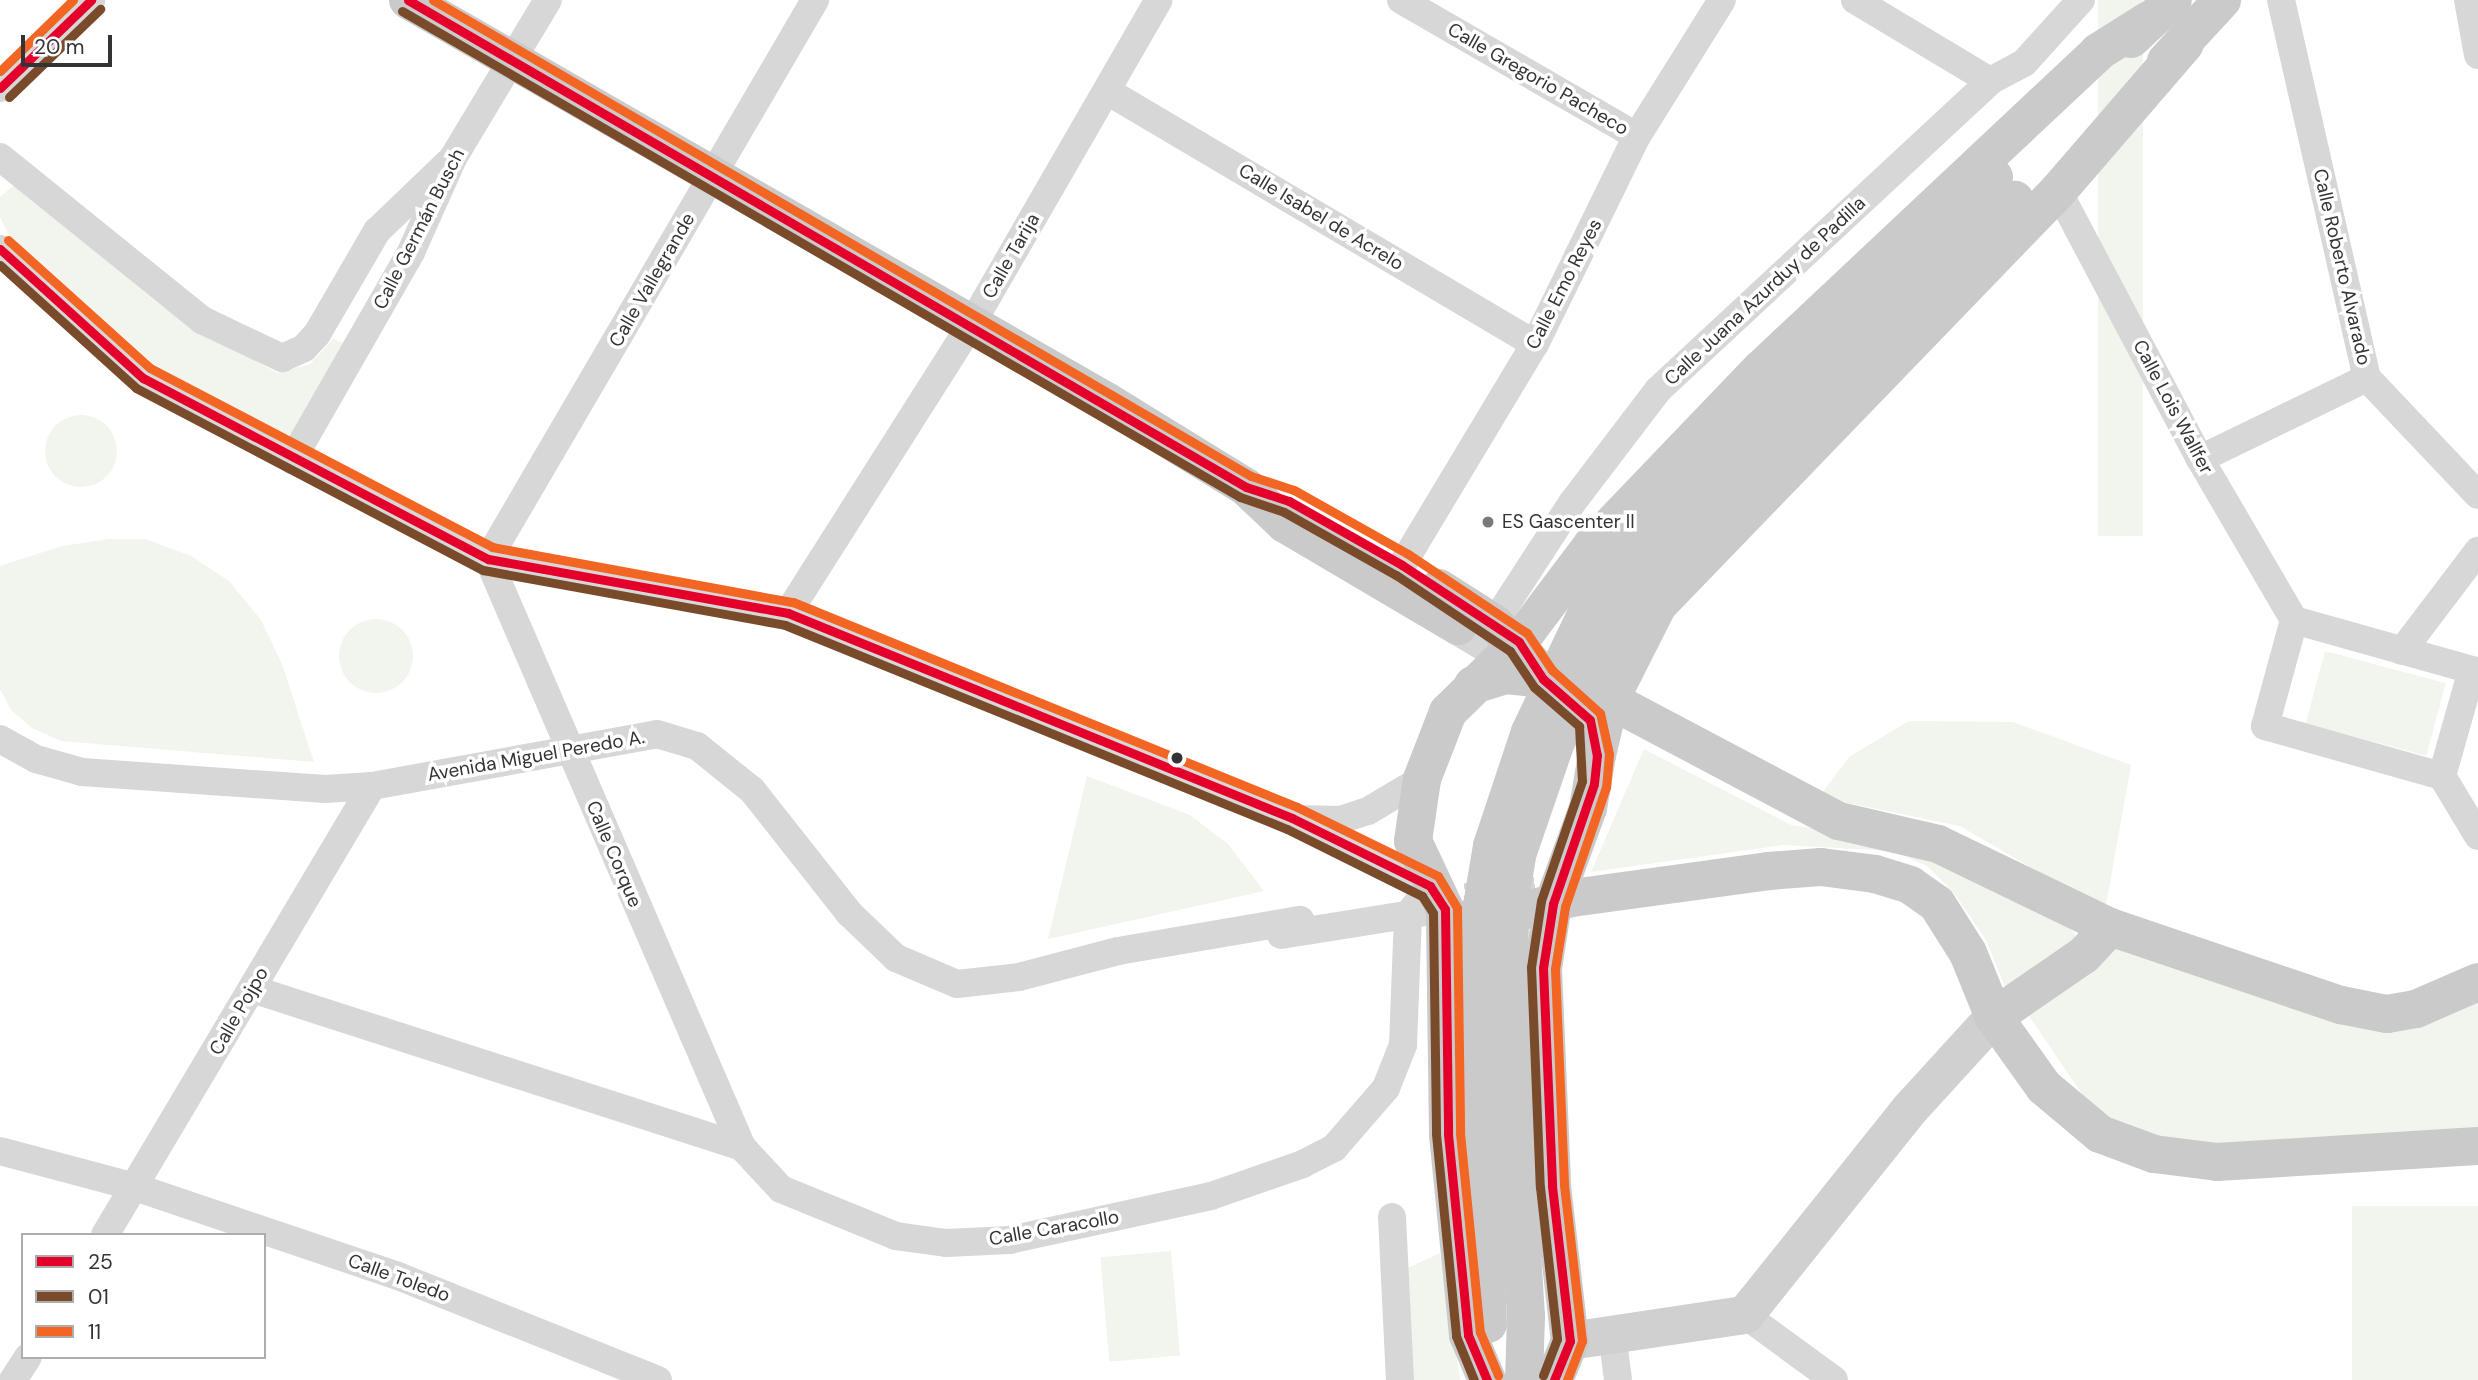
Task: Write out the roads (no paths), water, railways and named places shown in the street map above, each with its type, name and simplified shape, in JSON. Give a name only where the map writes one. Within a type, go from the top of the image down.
[{"type":"main road","points":[[408,0],[714,174],[1246,487],[1285,523],[1491,630]]},
{"type":"main road","points":[[1554,1380],[1570,1341],[1542,1034],[1543,968],[1553,904],[1588,808],[1610,700],[1658,605],[1696,560],[2058,191],[2222,0]]},
{"type":"main road","points":[[1524,1380],[1526,1316],[1507,1011],[1511,894],[1517,855],[1556,742],[1614,621],[1663,552],[2005,188],[2161,10]]},
{"type":"main road","points":[[1487,1380],[1468,1335],[1447,1134],[1428,904],[1413,841],[1422,779],[1448,712],[1473,685],[1491,630],[1592,545],[1761,369],[2098,52],[2161,10]]},
{"type":"main road","points":[[1502,1380],[1488,1324],[1476,1014],[1483,900],[1492,846],[1530,732],[1590,606],[1632,546],[1759,408],[2005,188],[2185,44]]},
{"type":"main road","points":[[1246,487],[1289,501],[1402,565],[1491,630],[1590,720],[1597,755]]},
{"type":"main road","points":[[1473,685],[1506,675],[1610,700],[1839,821]]},
{"type":"main road","points":[[1660,746],[1786,819],[1839,821],[1938,844],[2110,927],[2341,1005],[2387,1014],[2416,1009],[2478,982]]},
{"type":"main road","points":[[1428,904],[1519,912],[1553,904],[1768,871],[1821,867],[1910,885],[1937,904],[1968,953],[1994,1017],[2054,1094],[2100,1134],[2154,1154],[2217,1162],[2478,1146]]},
{"type":"main road","points":[[1570,1341],[1745,1315],[1910,1109],[1994,1017],[2084,955],[2110,927]]},
{"type":"street","points":[[0,88],[91,0]]},
{"type":"street","name":"Calle Germán Busch","points":[[292,460],[411,252],[453,158],[548,0]]},
{"type":"street","name":"Calle Vallegrande","points":[[488,559],[815,0]]},
{"type":"street","name":"Calle Tarija","points":[[788,613],[971,325],[1159,0]]},
{"type":"street","name":"Calle Gregorio Pacheco","points":[[1401,0],[1637,136]]},
{"type":"street","name":"Calle Emo Reyes","points":[[1402,565],[1535,344],[1637,136],[1722,0]]},
{"type":"street","points":[[1854,0],[1990,81]]},
{"type":"street","name":"Calle Juana Azurduy de Padilla","points":[[1491,630],[1572,503],[1658,390],[1990,81],[2024,62],[2081,0]]},
{"type":"street","name":"Calle Roberto Alvarado","points":[[2281,0],[2367,378],[2478,495]]},
{"type":"street","points":[[2469,0],[2478,55]]},
{"type":"street","name":"Calle Isabel de Acrelo","points":[[1107,91],[1535,344]]},
{"type":"street","points":[[0,157],[202,320],[282,358],[304,348],[317,334],[377,231],[453,158]]},
{"type":"street","name":"Calle Lois Wallfer","points":[[2058,191],[2200,459],[2294,620]]},
{"type":"street","points":[[0,249],[144,378],[292,460],[488,559],[788,613],[1292,818],[1428,904]]},
{"type":"street","points":[[2200,459],[2367,378]]},
{"type":"street","points":[[2402,651],[2478,551]]},
{"type":"street","name":"Calle Corque","points":[[488,559],[742,1147]]},
{"type":"street","points":[[2442,776],[2475,671],[2294,620],[2265,726],[2442,776],[2478,836]]},
{"type":"street","name":"Avenida Miguel Peredo A.","points":[[0,739],[36,759],[82,772],[325,789],[372,786],[657,734],[697,746],[752,790],[849,913],[896,958],[957,984],[1063,966]]},
{"type":"street","points":[[1292,818],[1340,820],[1359,814],[1422,779]]},
{"type":"street","name":"Calle Pojpo","points":[[106,1233],[372,786]]},
{"type":"street","points":[[1628,874],[1733,863],[1768,871]]},
{"type":"street","points":[[1063,966],[1428,904]]},
{"type":"street","name":"Calle Caracollo","points":[[742,1147],[781,1189],[825,1211],[896,1237],[946,1243],[1010,1240],[1211,1196],[1303,1164],[1334,1148],[1386,1088],[1403,1045],[1428,904]]},
{"type":"street","points":[[1063,966],[1118,951],[1300,920]]},
{"type":"street","points":[[251,989],[742,1147]]},
{"type":"street","name":"Calle Toledo","points":[[0,1151],[135,1187],[398,1276],[658,1380]]},
{"type":"street","points":[[1392,1217],[1400,1380]]},
{"type":"street","points":[[1745,1315],[1834,1380]]},
{"type":"street","points":[[1612,1333],[1618,1380]]},
{"type":"street","points":[[13,1380],[27,1359]]},
{"type":"tunnel","points":[[1458,626],[1532,670]]},
{"type":"tunnel","points":[[1424,903],[1574,882]]},
{"type":"place","name":"ES Gascenter II","points":[[1488,522]]}]
